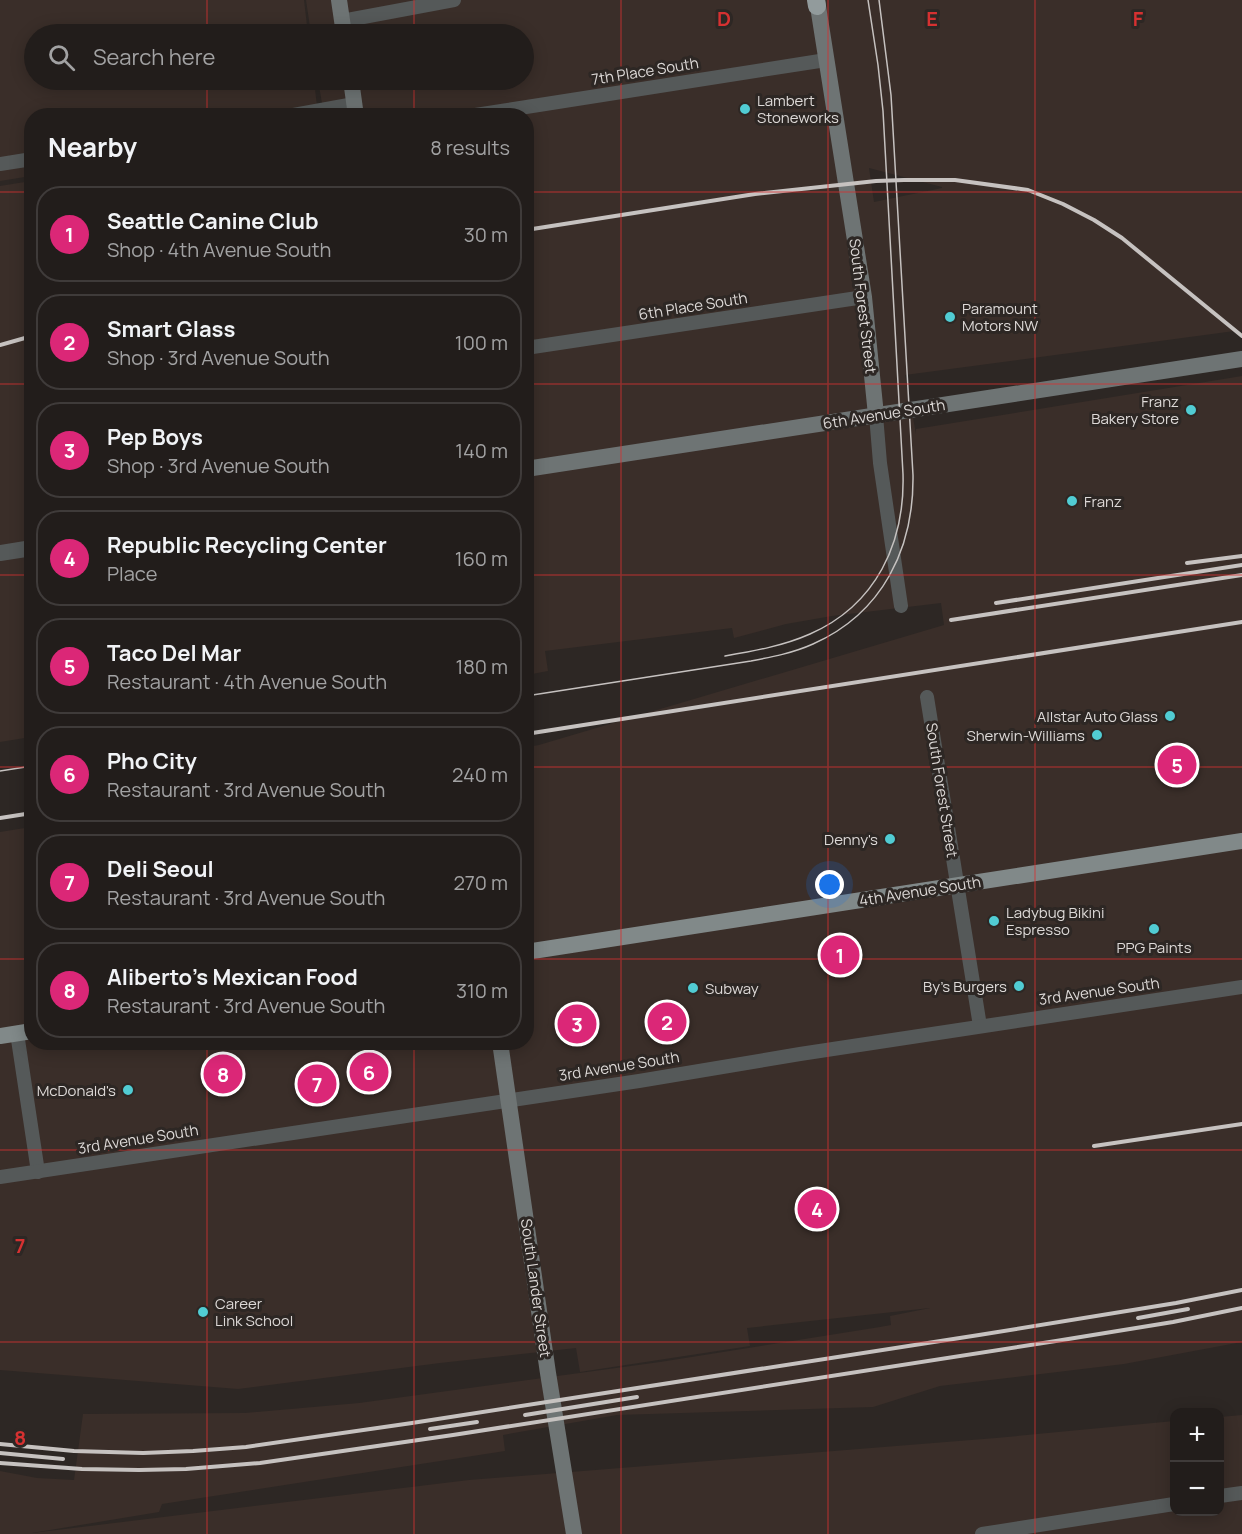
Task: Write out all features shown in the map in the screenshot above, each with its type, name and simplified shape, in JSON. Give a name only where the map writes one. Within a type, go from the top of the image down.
[{"type":"main road","points":[[339,0],[342,24]]},
{"type":"main road","name":"South Forest Street","points":[[816,2],[864,297],[876,415]]},
{"type":"main road","points":[[352,90],[355,108]]},
{"type":"main road","name":"6th Avenue South","points":[[534,468],[1242,359]]},
{"type":"main road","name":"4th Avenue South","points":[[534,951],[1242,841]]},
{"type":"main road","points":[[0,1036],[24,1032]]},
{"type":"main road","name":"South Lander Street","points":[[501,1050],[574,1534]]},
{"type":"street","points":[[359,24],[454,0]]},
{"type":"street","name":"7th Place South","points":[[520,108],[826,60]]},
{"type":"street","points":[[0,165],[24,160]]},
{"type":"street","name":"6th Place South","points":[[534,347],[864,297]]},
{"type":"street","name":"South Forest Street","points":[[876,415],[880,463],[901,606]]},
{"type":"street","points":[[0,553],[24,549]]},
{"type":"street","name":"South Forest Street","points":[[927,697],[980,1026]]},
{"type":"street","name":"3rd Avenue South","points":[[0,1177],[1242,987]]},
{"type":"street","points":[[26,1050],[38,1172]]},
{"type":"street","points":[[1224,1495],[1242,1493]]},
{"type":"street","points":[[982,1534],[1058,1528],[1170,1504]]},
{"type":"shaded area","points":[[0,0],[304,0],[307,24],[24,24],[24,90],[315,90],[317,108],[24,108],[24,177],[0,181]]},
{"type":"shaded area","points":[[306,0],[1242,0],[1242,330],[905,375],[916,434],[916,429],[1242,376],[1242,1342],[1124,1364],[940,1386],[873,1407],[617,1415],[503,1435],[505,1451],[162,1504],[159,1512],[32,1533],[469,1480],[996,1438],[1170,1421],[1170,1516],[1224,1516],[1224,1417],[1242,1415],[1242,1534],[0,1534],[0,1471],[37,1478],[74,1480],[83,1414],[245,1413],[359,1403],[660,1362],[880,1327],[891,1325],[890,1316],[930,1308],[747,1328],[750,1346],[580,1372],[576,1348],[238,1389],[0,1370],[0,832],[24,828],[24,1050],[534,1050],[534,746],[944,625],[941,603],[832,616],[786,624],[734,638],[732,628],[545,651],[548,671],[534,674],[534,108],[323,108],[320,90],[534,90],[534,24],[310,24]],"holes":[[[869,168],[942,187],[942,188],[874,202]]]},
{"type":"shaded area","points":[[24,182],[24,738],[0,742],[0,186]]},
{"type":"tram line","points":[[725,656],[789,642],[833,622],[869,589],[882,569],[899,524],[903,474],[883,111],[868,0]]},
{"type":"tram line","points":[[534,695],[751,661],[798,650],[837,631],[858,615],[876,596],[890,575],[908,528],[913,475],[891,95],[879,0]]},
{"type":"tram line","points":[[0,771],[24,767]]},
{"type":"railway","points":[[534,229],[755,194],[876,181],[955,180],[1028,190],[1063,204],[1122,238],[1242,336]]},
{"type":"railway","points":[[0,345],[24,338]]},
{"type":"railway","points":[[1187,563],[1242,556]]},
{"type":"railway","points":[[996,603],[1242,565]]},
{"type":"railway","points":[[951,620],[1242,575]]},
{"type":"railway","points":[[534,733],[1242,622]]},
{"type":"railway","points":[[0,818],[24,814]]},
{"type":"railway","points":[[1094,1146],[1242,1124]]},
{"type":"railway","points":[[0,1444],[74,1451],[143,1453],[246,1447],[979,1335],[1242,1290]]},
{"type":"railway","points":[[0,1463],[82,1469],[139,1470],[260,1463],[1056,1341],[1242,1308]]},
{"type":"railway","points":[[1138,1318],[1188,1309]]},
{"type":"railway","points":[[525,1415],[637,1397]]},
{"type":"railway","points":[[430,1429],[477,1422]]},
{"type":"railway","points":[[0,1453],[63,1459]]},
{"type":"place","name":"Lambert Stoneworks","points":[[745,109]]},
{"type":"place","name":"Paramount Motors NW","points":[[950,317]]},
{"type":"place","name":"Franz Bakery Store","points":[[1191,410]]},
{"type":"place","name":"Franz","points":[[1072,501]]},
{"type":"place","name":"Allstar Auto Glass","points":[[1170,716]]},
{"type":"place","name":"Sherwin-Williams","points":[[1097,735]]},
{"type":"place","name":"Taco Del Mar","points":[[1177,765]]},
{"type":"place","name":"Denny's","points":[[890,839]]},
{"type":"place","name":"Ladybug Bikini Espresso","points":[[994,921]]},
{"type":"place","name":"PPG Paints","points":[[1154,929]]},
{"type":"place","name":"Seattle Canine Club","points":[[840,955]]},
{"type":"place","name":"By's Burgers","points":[[1019,986]]},
{"type":"place","name":"Subway","points":[[693,988]]},
{"type":"place","name":"Smart Glass","points":[[667,1022]]},
{"type":"place","name":"Pep Boys","points":[[577,1024]]},
{"type":"place","name":"Pho City","points":[[369,1072]]},
{"type":"place","name":"Aliberto's Mexican Food","points":[[223,1074]]},
{"type":"place","name":"Deli Seoul","points":[[317,1084]]},
{"type":"place","name":"McDonald's","points":[[128,1090]]},
{"type":"place","name":"Republic Recycling Center","points":[[817,1209]]},
{"type":"place","name":"Career Link School","points":[[203,1312]]}]
